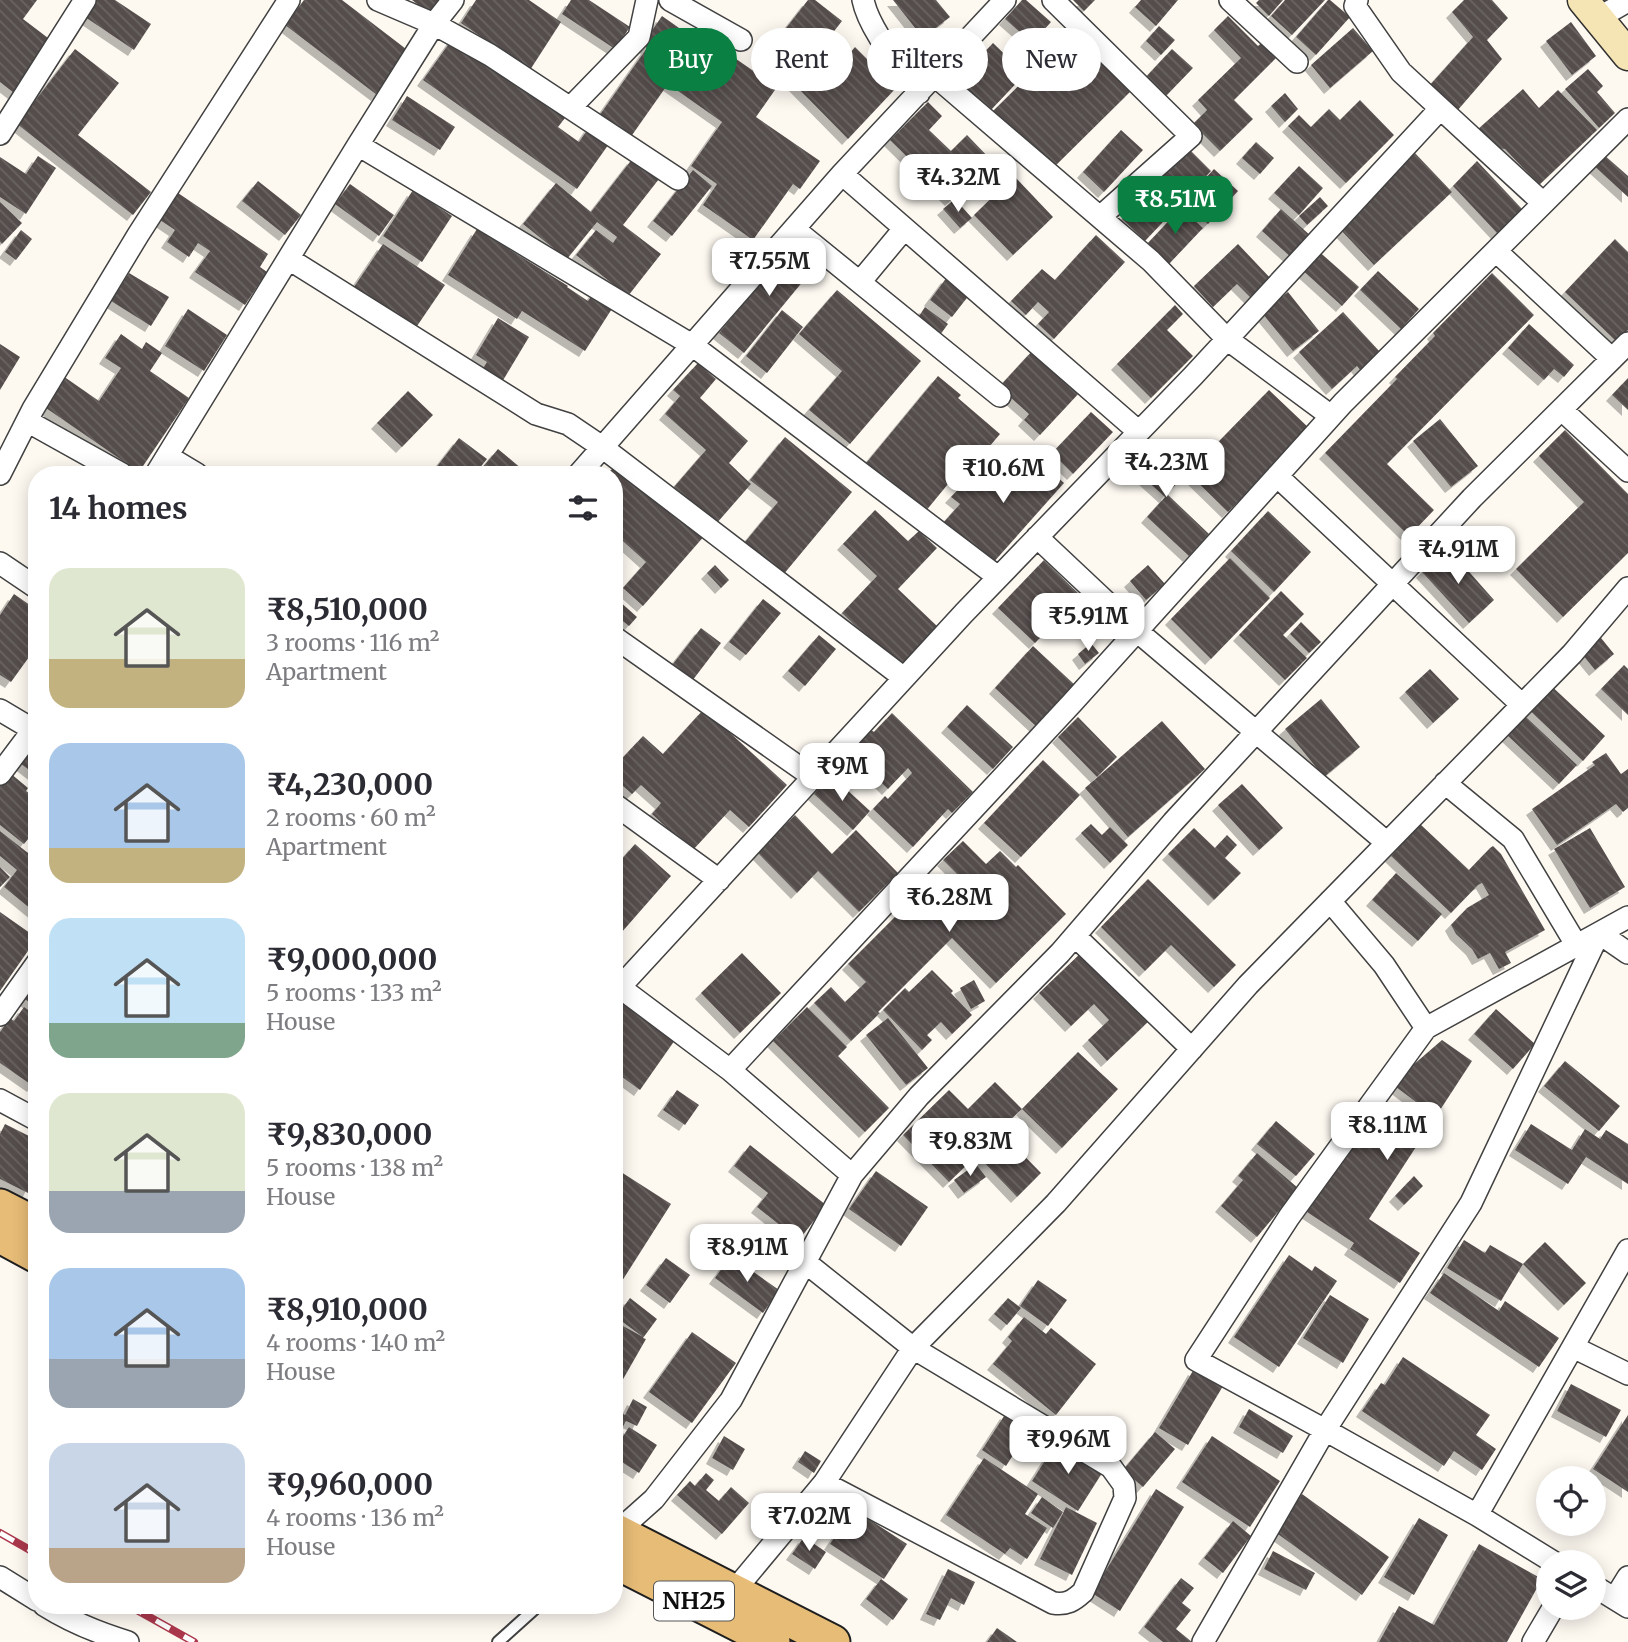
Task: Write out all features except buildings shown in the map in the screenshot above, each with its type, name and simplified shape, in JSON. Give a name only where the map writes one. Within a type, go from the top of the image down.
[{"type":"main road","points":[[0,1206],[28,1220]]},
{"type":"main road","points":[[0,1236],[28,1251]]},
{"type":"main road","name":"NH25","points":[[623,1544],[734,1591],[833,1642]]},
{"type":"main road","name":"NH25","points":[[623,1546],[773,1642]]},
{"type":"street","points":[[0,134],[85,0]]},
{"type":"street","points":[[0,474],[27,421],[138,235],[289,0]]},
{"type":"street","points":[[378,0],[435,24],[490,55],[678,179]]},
{"type":"street","points":[[161,465],[358,145],[453,0]]},
{"type":"street","points":[[570,108],[639,37],[648,0]]},
{"type":"street","points":[[670,0],[701,7],[741,40]]},
{"type":"street","points":[[586,466],[842,174],[919,93],[873,27],[863,0]]},
{"type":"street","points":[[979,28],[1005,0]]},
{"type":"street","points":[[1053,0],[1191,136],[1100,217]]},
{"type":"street","points":[[1230,0],[1297,62]]},
{"type":"street","points":[[1357,0],[1355,6],[1401,72],[1543,204]]},
{"type":"street","points":[[1628,1],[1590,9],[1628,55]]},
{"type":"street","points":[[953,91],[1151,261],[1227,339],[1331,416]]},
{"type":"street","points":[[623,979],[719,880],[998,577],[1227,339],[1440,109]]},
{"type":"street","points":[[730,1070],[1063,713],[1331,416],[1628,119]]},
{"type":"street","points":[[358,145],[692,345],[998,577]]},
{"type":"street","points":[[842,174],[1139,432]]},
{"type":"street","points":[[794,229],[1000,396]]},
{"type":"street","points":[[860,282],[904,229]]},
{"type":"street","points":[[1496,251],[1612,359]]},
{"type":"street","points":[[289,259],[536,414],[568,424],[602,447],[904,678]]},
{"type":"street","points":[[623,1532],[654,1499],[731,1400],[852,1175],[919,1096],[1075,936],[1173,822],[1472,498],[1628,343]]},
{"type":"street","points":[[1562,410],[1628,471]]},
{"type":"street","points":[[27,421],[108,466]]},
{"type":"street","points":[[1277,476],[1522,705]]},
{"type":"street","points":[[1037,537],[1138,631],[1386,842]]},
{"type":"street","points":[[0,563],[28,582]]},
{"type":"street","points":[[734,1591],[824,1483],[913,1348],[1056,1203],[1248,985],[1572,654],[1628,588]]},
{"type":"street","points":[[623,643],[813,777]]},
{"type":"street","points":[[0,710],[28,727]]},
{"type":"street","points":[[0,774],[28,740]]},
{"type":"street","points":[[1445,783],[1513,839],[1577,946]]},
{"type":"street","points":[[623,810],[719,880]]},
{"type":"street","points":[[1330,901],[1384,965],[1426,1028]]},
{"type":"street","points":[[1536,1551],[1477,1515],[1196,1360],[1289,1217],[1426,1028],[1628,917]]},
{"type":"street","points":[[1599,933],[1628,953]]},
{"type":"street","points":[[1204,1642],[1325,1430],[1471,1203],[1599,933]]},
{"type":"street","points":[[1075,936],[1192,1049]]},
{"type":"street","points":[[0,1015],[28,976]]},
{"type":"street","points":[[623,990],[730,1070],[852,1175]]},
{"type":"street","points":[[0,1100],[28,1116]]},
{"type":"street","points":[[1477,1515],[1628,1250]]},
{"type":"street","points":[[805,1262],[913,1348],[1111,1466],[1124,1485],[1125,1498],[1083,1592],[1065,1605],[1053,1603],[824,1483]]},
{"type":"street","points":[[1573,1347],[1628,1374]]},
{"type":"street","points":[[0,1577],[28,1594]]},
{"type":"street","points":[[1621,1602],[1628,1577]]},
{"type":"street","points":[[59,1614],[100,1634],[128,1642]]},
{"type":"street","points":[[64,1617],[75,1642]]},
{"type":"street","points":[[1533,1642],[1546,1620]]},
{"type":"lane","points":[[498,1642],[528,1614]]},
{"type":"railway","points":[[0,1533],[28,1549]]},
{"type":"railway","points":[[144,1614],[194,1642]]}]
